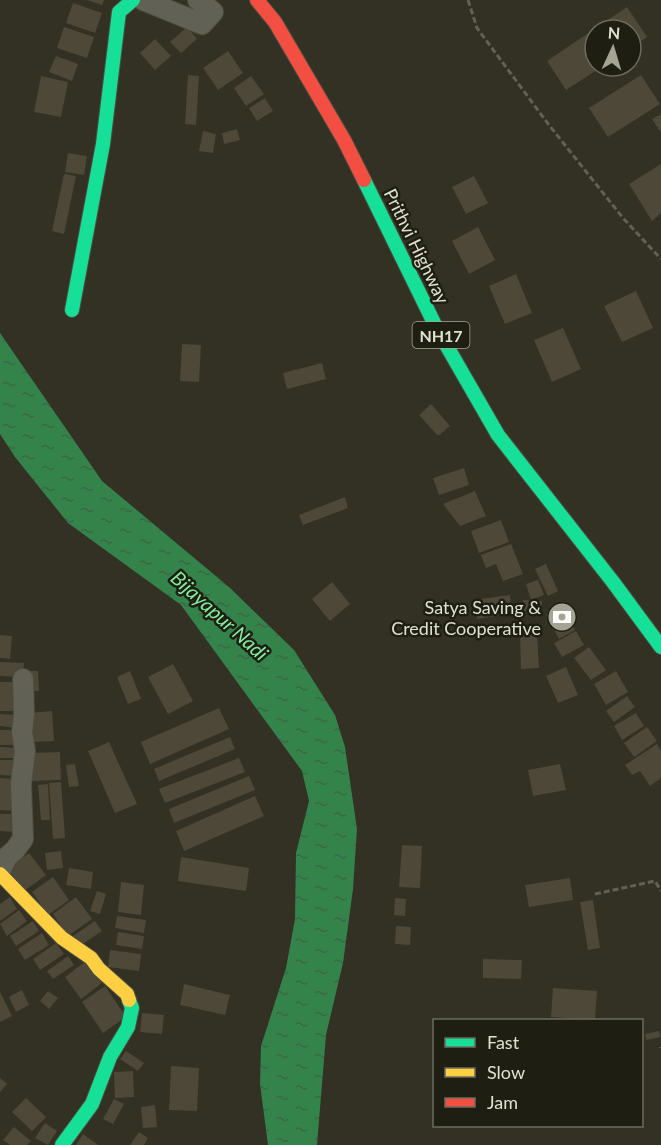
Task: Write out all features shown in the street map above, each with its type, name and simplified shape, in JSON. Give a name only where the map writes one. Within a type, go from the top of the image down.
[{"type":"main road","points":[[72,310],[103,144],[119,12],[133,0]]},
{"type":"main road","name":"Prithvi Highway","points":[[257,0],[280,31],[344,140],[437,329],[498,435],[661,647]]},
{"type":"main road","points":[[0,872],[62,938],[91,958],[99,969],[127,994],[132,1008],[128,1027],[110,1057],[92,1104],[62,1145]]},
{"type":"street","points":[[143,0],[202,24],[213,12],[198,0]]},
{"type":"street","points":[[0,872],[7,857],[22,839],[21,784],[25,752],[22,732],[24,714],[22,679]]},
{"type":"path","points":[[468,0],[477,28],[549,125],[623,218],[661,259]]},
{"type":"path","points":[[595,894],[655,881],[661,891]]},
{"type":"water","name":"Bijayapur Nadi","points":[[0,333],[102,481],[229,587],[294,650],[335,715],[345,747],[357,829],[353,889],[343,963],[326,1035],[317,1145],[268,1145],[260,1084],[261,1046],[286,968],[295,919],[296,853],[309,801],[302,771],[181,605],[68,523],[15,457],[0,434]]},
{"type":"building","points":[[87,0],[104,0],[102,5]]},
{"type":"building","points":[[73,3],[102,13],[95,33],[66,23]]},
{"type":"building","points":[[627,7],[634,18],[611,18]]},
{"type":"building","points":[[64,27],[94,37],[87,58],[57,48]]},
{"type":"building","points":[[187,27],[197,39],[181,53],[170,42]]},
{"type":"building","points":[[583,37],[584,78],[566,90],[547,61]]},
{"type":"building","points":[[155,39],[171,56],[155,70],[140,53]]},
{"type":"building","points":[[228,51],[243,73],[218,90],[203,68]]},
{"type":"building","points":[[56,56],[78,64],[72,81],[49,72]]},
{"type":"building","points":[[188,75],[199,76],[196,125],[185,124]]},
{"type":"building","points":[[41,76],[68,82],[61,117],[34,112]]},
{"type":"building","points":[[251,76],[264,94],[246,106],[234,88]]},
{"type":"building","points":[[636,78],[643,78],[660,104],[608,137],[589,108]]},
{"type":"building","points":[[265,98],[273,111],[257,121],[249,108]]},
{"type":"building","points":[[661,114],[661,133],[652,119]]},
{"type":"building","points":[[237,129],[240,140],[224,144],[222,133]]},
{"type":"building","points":[[203,131],[216,134],[213,153],[199,151]]},
{"type":"building","points":[[68,153],[87,156],[84,175],[65,172]]},
{"type":"building","points":[[661,164],[661,213],[652,221],[629,184]]},
{"type":"building","points":[[64,174],[76,176],[64,234],[52,231]]},
{"type":"building","points":[[474,176],[488,203],[466,214],[452,187]]},
{"type":"building","points":[[478,227],[495,260],[469,274],[452,241]]},
{"type":"building","points":[[516,274],[532,313],[505,324],[489,286]]},
{"type":"building","points":[[636,291],[653,328],[622,342],[604,306]]},
{"type":"building","points":[[563,328],[581,369],[552,382],[534,340]]},
{"type":"building","points":[[182,344],[201,345],[199,382],[180,381]]},
{"type":"building","points":[[322,363],[326,379],[287,389],[283,373]]},
{"type":"building","points":[[431,404],[450,426],[438,436],[419,415]]},
{"type":"building","points":[[464,468],[469,485],[439,495],[433,478]]},
{"type":"building","points":[[475,491],[486,516],[460,526],[443,504]]},
{"type":"building","points":[[345,497],[348,508],[303,525],[299,515]]},
{"type":"building","points":[[501,520],[509,542],[479,553],[471,531]]},
{"type":"building","points":[[511,544],[523,574],[503,581],[496,564],[486,568],[481,555]]},
{"type":"building","points":[[546,564],[558,591],[548,596],[535,569]]},
{"type":"building","points":[[538,580],[544,595],[531,600],[526,584]]},
{"type":"building","points":[[332,582],[350,604],[330,621],[312,599]]},
{"type":"building","points":[[510,595],[512,614],[477,619],[474,600]]},
{"type":"building","points":[[523,600],[542,601],[541,612],[522,611]]},
{"type":"building","points":[[563,607],[575,630],[559,639],[546,615]]},
{"type":"building","points":[[576,631],[584,645],[562,657],[554,643]]},
{"type":"building","points":[[0,635],[12,636],[10,659],[0,658]]},
{"type":"building","points":[[520,635],[537,635],[539,668],[521,669]]},
{"type":"building","points":[[589,647],[606,670],[591,680],[574,658]]},
{"type":"building","points":[[0,662],[24,663],[23,677],[0,676]]},
{"type":"building","points":[[173,664],[193,701],[168,714],[148,677]]},
{"type":"building","points":[[566,667],[578,695],[558,703],[546,676]]},
{"type":"building","points":[[27,671],[38,671],[39,691],[28,691]]},
{"type":"building","points":[[130,671],[141,699],[128,704],[117,677]]},
{"type":"building","points":[[616,671],[628,692],[606,705],[594,684]]},
{"type":"building","points":[[0,682],[18,682],[18,711],[0,711]]},
{"type":"building","points":[[627,696],[635,707],[614,722],[606,711]]},
{"type":"building","points":[[219,708],[229,729],[150,764],[141,742]]},
{"type":"building","points":[[52,711],[54,741],[31,742],[29,713]]},
{"type":"building","points":[[636,713],[644,726],[622,740],[614,726]]},
{"type":"building","points":[[0,714],[18,715],[17,728],[0,726]]},
{"type":"building","points":[[647,727],[657,741],[634,757],[624,743]]},
{"type":"building","points":[[0,730],[16,730],[16,745],[0,745]]},
{"type":"building","points":[[230,737],[235,749],[159,781],[154,769]]},
{"type":"building","points":[[109,742],[137,804],[115,813],[88,751]]},
{"type":"building","points":[[657,744],[661,751],[661,778],[650,786],[640,771],[632,775],[625,765]]},
{"type":"building","points":[[0,747],[17,748],[17,758],[0,758]]},
{"type":"building","points":[[60,752],[61,780],[31,781],[31,753]]},
{"type":"building","points":[[239,758],[245,772],[165,803],[159,789]]},
{"type":"building","points":[[0,760],[18,760],[18,776],[0,775]]},
{"type":"building","points":[[75,764],[79,786],[69,787],[66,765]]},
{"type":"building","points":[[560,764],[566,790],[533,796],[528,770]]},
{"type":"building","points":[[249,776],[255,790],[174,823],[169,809]]},
{"type":"building","points":[[0,778],[17,779],[16,811],[0,810]]},
{"type":"building","points":[[61,782],[65,838],[53,839],[49,783]]},
{"type":"building","points":[[48,784],[50,820],[41,820],[38,785]]},
{"type":"building","points":[[255,796],[264,816],[184,851],[176,831]]},
{"type":"building","points":[[0,814],[17,814],[16,832],[0,831]]},
{"type":"building","points":[[402,845],[422,846],[420,888],[399,887]]},
{"type":"building","points":[[61,851],[63,868],[47,870],[45,853]]},
{"type":"building","points":[[29,853],[46,875],[24,891],[8,869]]},
{"type":"building","points":[[181,857],[249,868],[246,891],[178,881]]},
{"type":"building","points":[[69,868],[93,872],[91,889],[66,885]]},
{"type":"building","points":[[53,877],[69,900],[48,915],[32,892]]},
{"type":"building","points":[[570,878],[573,900],[529,907],[525,885]]},
{"type":"building","points":[[121,882],[144,885],[141,915],[118,912]]},
{"type":"building","points":[[97,891],[106,894],[100,914],[90,911]]},
{"type":"building","points":[[10,897],[17,909],[0,921],[0,904]]},
{"type":"building","points":[[76,897],[92,919],[68,936],[53,914]]},
{"type":"building","points":[[395,898],[406,899],[405,916],[394,915]]},
{"type":"building","points":[[593,900],[600,948],[588,950],[580,902]]},
{"type":"building","points":[[19,910],[27,921],[7,936],[0,924]]},
{"type":"building","points":[[117,916],[146,920],[144,933],[115,928]]},
{"type":"building","points":[[33,921],[39,931],[16,946],[10,936]]},
{"type":"building","points":[[95,921],[102,931],[77,948],[70,938]]},
{"type":"building","points":[[396,926],[411,927],[410,945],[395,944]]},
{"type":"building","points":[[118,932],[144,936],[142,949],[116,945]]},
{"type":"building","points":[[42,933],[49,945],[25,960],[18,949]]},
{"type":"building","points":[[56,943],[64,954],[40,970],[33,959]]},
{"type":"building","points":[[110,950],[141,954],[139,971],[108,967]]},
{"type":"building","points":[[68,956],[74,965],[53,979],[47,971]]},
{"type":"building","points":[[483,959],[522,960],[521,979],[483,978]]},
{"type":"building","points":[[86,961],[102,983],[81,999],[65,977]]},
{"type":"building","points":[[184,984],[230,995],[225,1015],[180,1005]]},
{"type":"building","points":[[105,986],[126,1017],[103,1033],[82,1002]]},
{"type":"building","points":[[553,988],[597,991],[595,1019],[551,1017]]},
{"type":"building","points":[[22,990],[29,1005],[16,1012],[9,997]]},
{"type":"building","points":[[48,991],[58,998],[49,1009],[40,1001]]},
{"type":"building","points":[[0,992],[12,1016],[0,1022]]},
{"type":"building","points":[[142,1013],[164,1015],[162,1034],[140,1032]]},
{"type":"building","points":[[659,1031],[661,1037],[646,1040],[645,1034]]},
{"type":"building","points":[[126,1051],[144,1063],[138,1071],[120,1059]]},
{"type":"building","points":[[171,1066],[199,1068],[197,1111],[169,1110]]},
{"type":"building","points":[[133,1071],[134,1097],[115,1098],[114,1072]]},
{"type":"building","points":[[0,1078],[7,1084],[0,1092]]},
{"type":"building","points":[[26,1098],[46,1117],[32,1131],[12,1112]]},
{"type":"building","points":[[114,1099],[124,1104],[113,1124],[103,1119]]},
{"type":"building","points":[[155,1105],[157,1127],[143,1128],[141,1107]]},
{"type":"building","points":[[45,1123],[57,1131],[48,1145],[35,1138]]},
{"type":"building","points":[[14,1127],[31,1141],[27,1145],[10,1145],[3,1140]]},
{"type":"building","points":[[139,1132],[148,1138],[144,1145],[130,1145]]},
{"type":"building","points":[[83,1134],[98,1145],[76,1145]]},
{"type":"traffic: fast","points":[[72,310],[103,144],[119,12],[133,0]]},
{"type":"traffic: fast","points":[[364,180],[437,329],[498,435],[661,647]]},
{"type":"traffic: fast","points":[[62,1145],[92,1104],[110,1057],[128,1027],[132,1008],[129,1000]]},
{"type":"traffic: slow","points":[[0,874],[62,938],[91,958],[99,969],[127,994],[129,1000]]},
{"type":"traffic: jam","points":[[257,0],[275,22],[344,140],[364,180]]},
{"type":"place","name":"Satya Saving & Credit Cooperative","points":[[562,617]]}]
